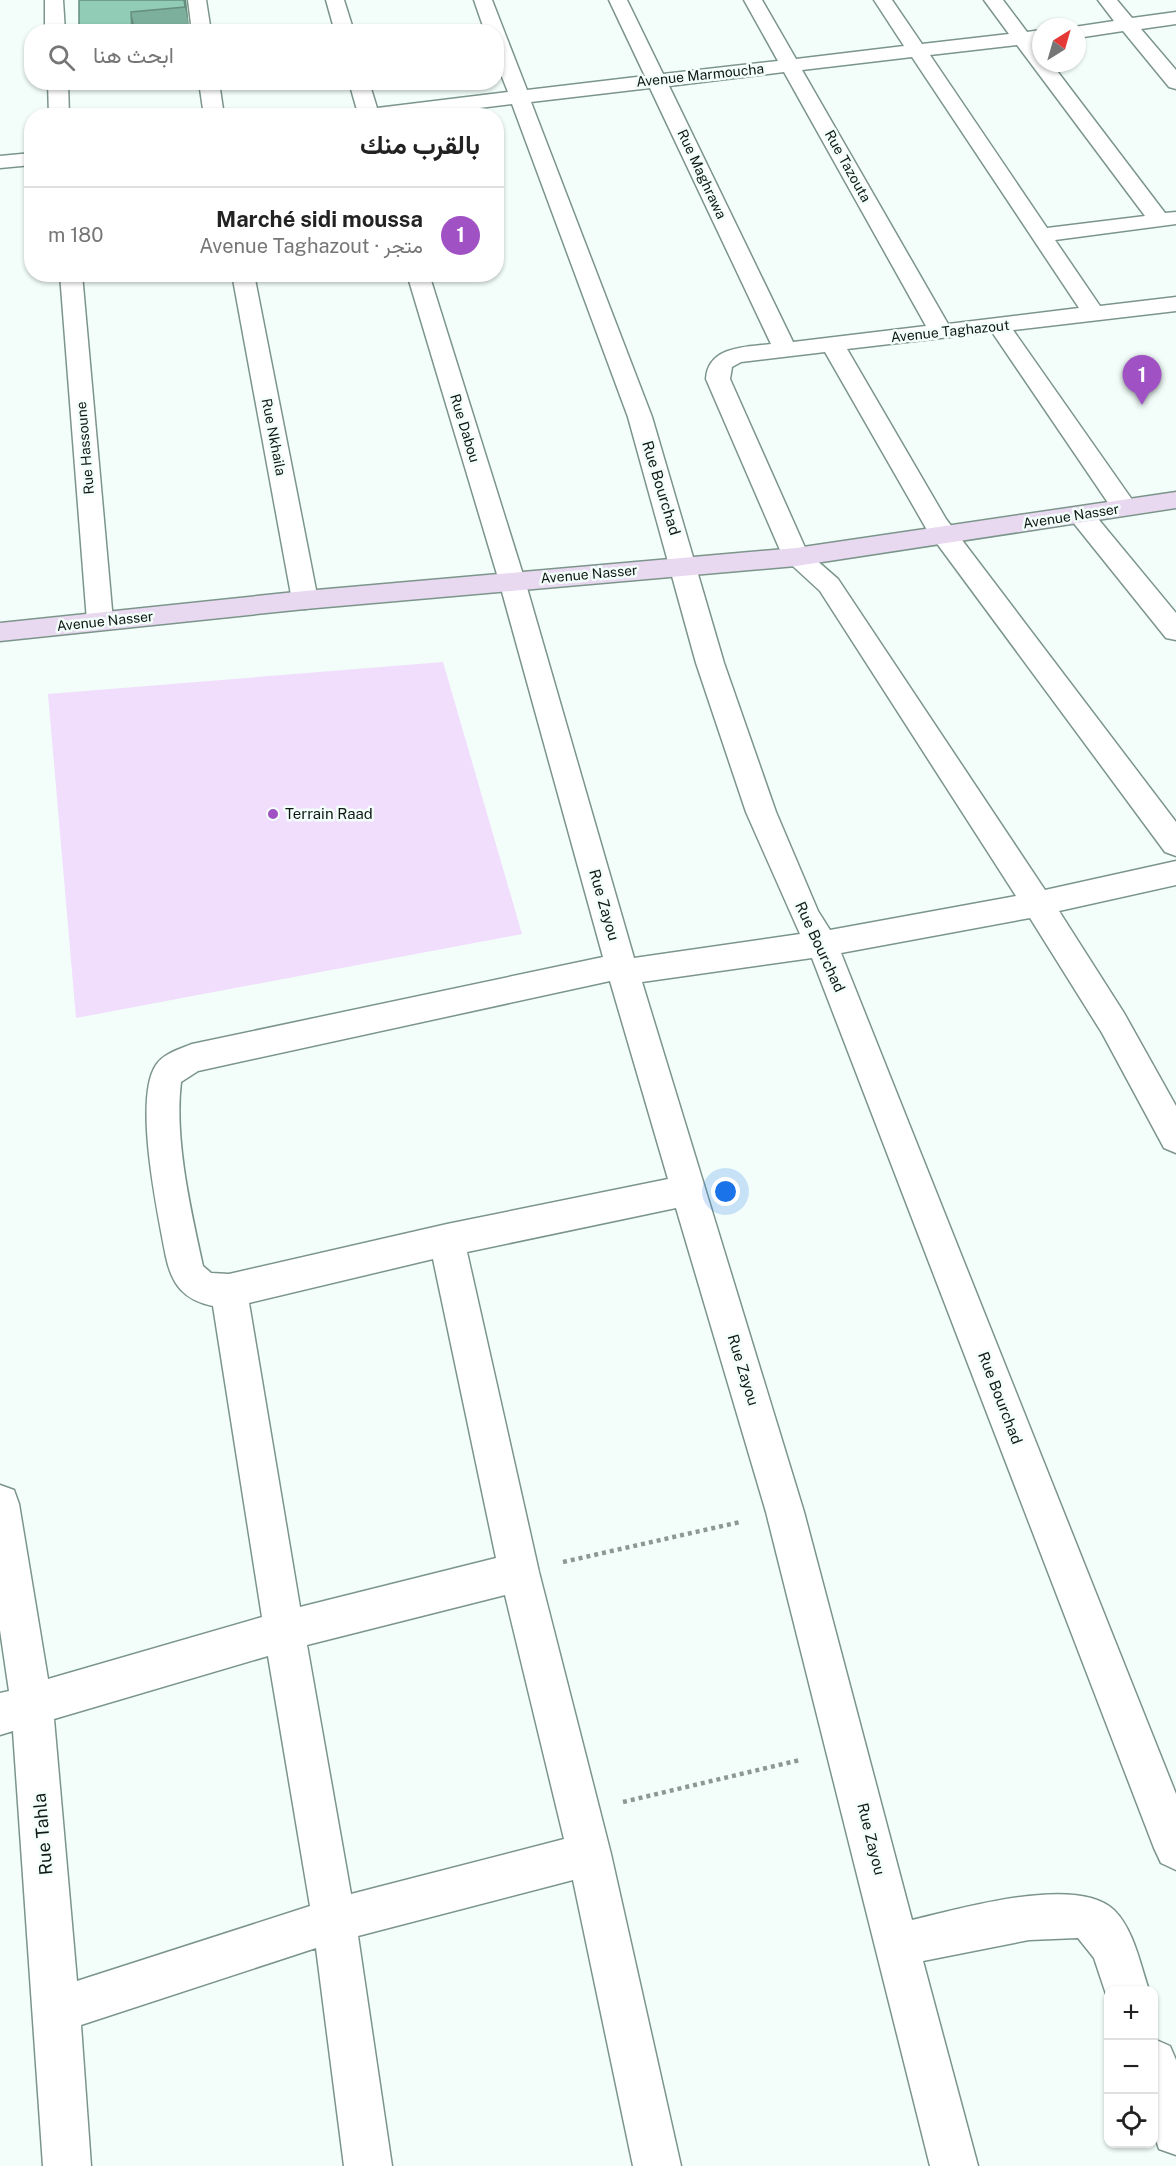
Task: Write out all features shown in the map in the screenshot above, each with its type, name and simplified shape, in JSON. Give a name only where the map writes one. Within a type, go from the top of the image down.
[{"type":"street","points":[[54,0],[55,24]]},
{"type":"street","points":[[197,0],[201,24]]},
{"type":"street","points":[[335,0],[342,24]]},
{"type":"street","name":"Rue Bourchad","points":[[483,0],[492,24]]},
{"type":"street","name":"Rue Maghrawa","points":[[618,0],[785,350]]},
{"type":"street","name":"Rue Tazouta","points":[[753,0],[941,332]]},
{"type":"street","points":[[883,0],[1095,315]]},
{"type":"street","points":[[993,0],[1031,37],[1168,219],[1043,235]]},
{"type":"street","points":[[1107,0],[1176,83]]},
{"type":"street","points":[[1086,31],[1176,18]]},
{"type":"street","name":"Avenue Marmoucha","points":[[422,108],[1031,37]]},
{"type":"street","name":"Rue Bourchad","points":[[504,54],[640,417],[710,663],[761,812],[805,916],[822,944],[1176,1848]]},
{"type":"street","points":[[58,90],[60,108]]},
{"type":"street","points":[[210,90],[213,108]]},
{"type":"street","points":[[360,90],[364,108]]},
{"type":"street","points":[[0,162],[24,160]]},
{"type":"street","name":"Rue Hassoune","points":[[72,282],[100,621]]},
{"type":"street","name":"Rue Nkhaila","points":[[245,282],[305,600]]},
{"type":"street","name":"Rue Dabou","points":[[420,282],[512,580]]},
{"type":"street","name":"Avenue Taghazout","points":[[796,557],[718,379],[718,367],[725,358],[832,343],[999,326],[1176,304]]},
{"type":"street","points":[[999,326],[1124,507]]},
{"type":"street","points":[[832,343],[920,500],[1176,844]]},
{"type":"street","name":"Avenue Nasser","points":[[0,632],[512,580],[796,557],[1176,500]]},
{"type":"street","points":[[1081,515],[1176,631]]},
{"type":"street","points":[[796,557],[829,585],[1038,904],[1113,1023],[1176,1138]]},
{"type":"street","name":"Rue Zayou","points":[[512,580],[623,969],[785,1512],[848,1748],[954,2166]]},
{"type":"street","points":[[689,1190],[447,1240],[229,1291],[204,1289],[194,1283],[187,1273],[183,1258],[162,1108],[165,1078],[175,1068],[192,1058],[623,969],[822,944],[1038,904],[1176,873]]},
{"type":"street","points":[[447,1240],[519,1572],[589,1854],[657,2166]]},
{"type":"street","points":[[229,1291],[334,1920],[368,2166]]},
{"type":"street","name":"Rue Tahla","points":[[0,1504],[16,1709],[57,2010],[67,2166]]},
{"type":"street","points":[[16,1709],[284,1631],[519,1572]]},
{"type":"street","points":[[57,2010],[334,1920],[589,1854]]},
{"type":"street","points":[[898,1945],[1001,1923],[1080,1915],[1094,1922],[1108,1939],[1126,1986]]},
{"type":"street","points":[[1158,2075],[1176,2132]]},
{"type":"path","points":[[519,1572],[785,1512]]},
{"type":"path","points":[[579,1813],[848,1748]]},
{"type":"shaded area","name":"Terrain Raad","points":[[443,662],[522,934],[76,1018],[48,694]]},
{"type":"building","points":[[79,0],[184,0],[185,7],[131,12],[132,24],[79,24]]},
{"type":"place","name":"Marché sidi moussa","points":[[1142,405]]},
{"type":"place","name":"Terrain Raad","points":[[273,814]]}]
